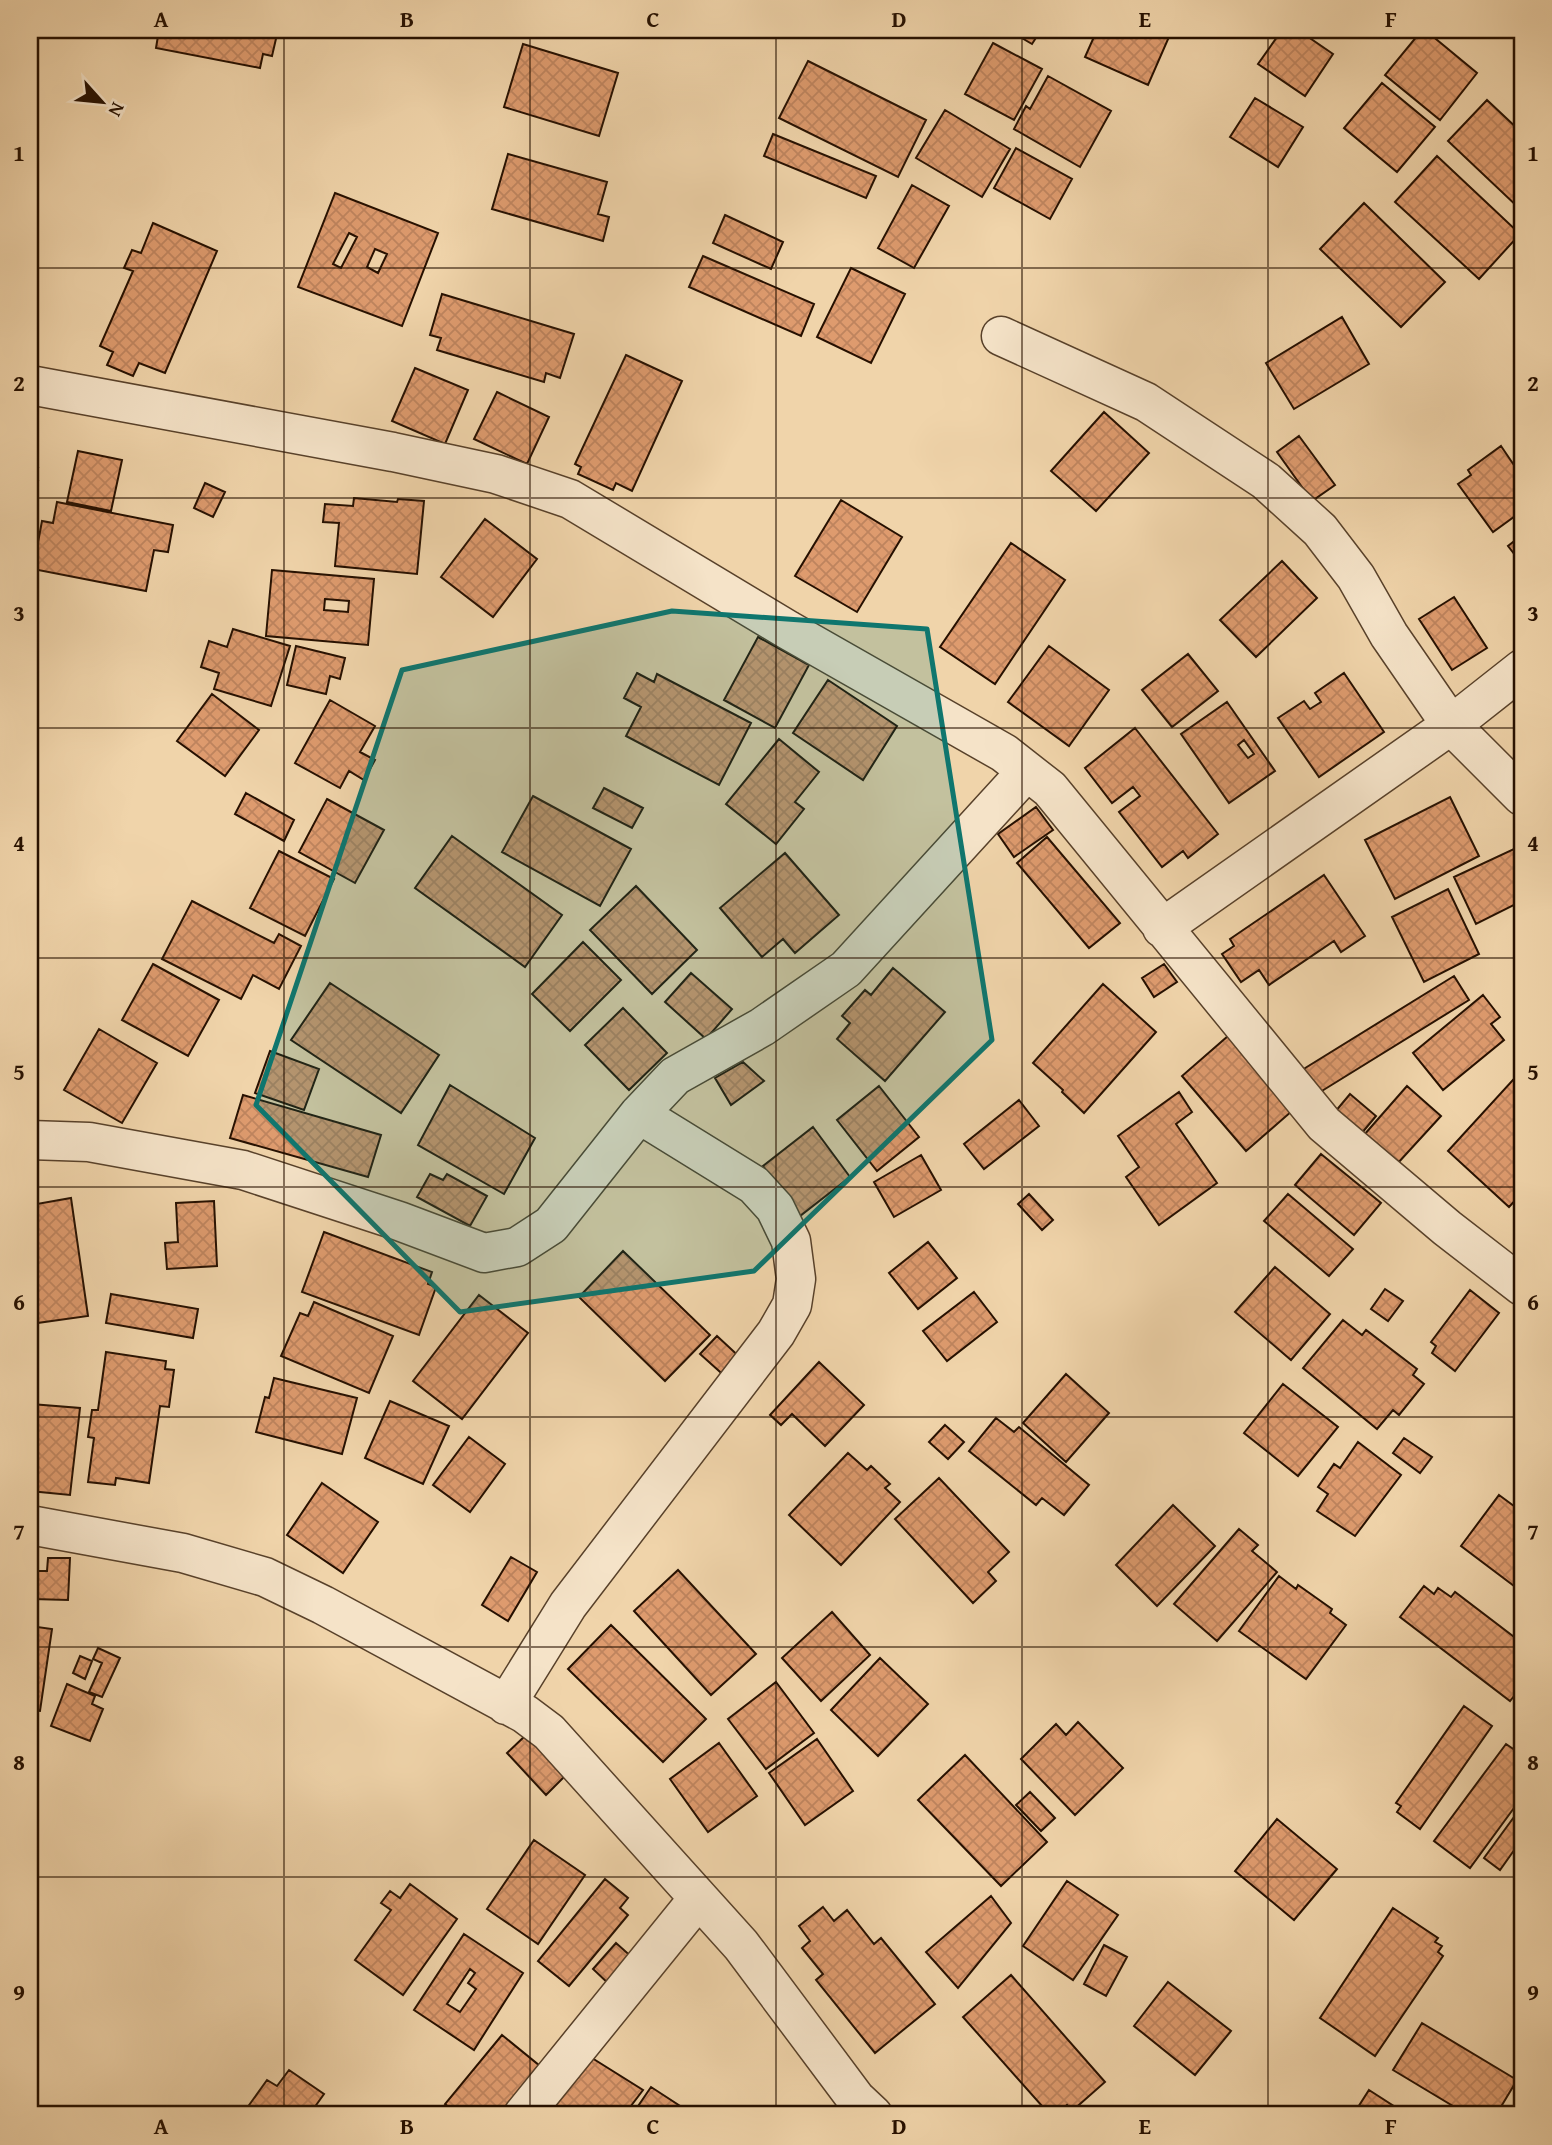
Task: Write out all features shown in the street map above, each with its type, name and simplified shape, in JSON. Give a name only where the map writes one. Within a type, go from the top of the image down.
[{"type":"street","points":[[1001,336],[1146,402],[1266,481],[1321,530],[1356,577],[1389,635],[1451,725],[1522,796]]},
{"type":"street","points":[[30,385],[393,452],[496,474],[570,499],[788,630],[1004,753],[1050,789],[1324,1124],[1447,1228],[1522,1286]]},
{"type":"street","points":[[1162,928],[1451,725],[1522,669]]},
{"type":"street","points":[[30,1140],[89,1142],[243,1170],[399,1221],[484,1253],[517,1247],[551,1225],[639,1114],[675,1076],[762,1027],[846,969],[1027,771]]},
{"type":"street","points":[[506,1705],[568,1605],[776,1333],[792,1305],[796,1279],[791,1241],[775,1208],[754,1185],[639,1114]]},
{"type":"street","points":[[30,1525],[183,1553],[265,1577],[323,1605],[525,1714],[549,1732],[741,1945],[856,2099],[873,2115]]},
{"type":"street","points":[[523,2115],[698,1899]]},
{"type":"highlighted area","points":[[672,611],[927,629],[992,1040],[754,1271],[460,1312],[256,1105],[402,670]]},
{"type":"building","points":[[159,30],[278,30],[272,56],[263,54],[260,68],[156,48]]},
{"type":"building","points":[[1008,30],[1041,30],[1032,44]]},
{"type":"building","points":[[1097,30],[1172,30],[1148,85],[1085,57]]},
{"type":"building","points":[[1282,30],[1298,30],[1333,54],[1305,96],[1258,64]]},
{"type":"building","points":[[1422,30],[1477,73],[1440,120],[1385,75]]},
{"type":"building","points":[[993,43],[1042,69],[1014,120],[965,94]]},
{"type":"building","points":[[523,44],[618,73],[599,136],[504,107]]},
{"type":"building","points":[[808,61],[926,120],[898,177],[779,118]]},
{"type":"building","points":[[1048,76],[1111,111],[1080,167],[1014,129],[1026,106],[1030,109]]},
{"type":"building","points":[[1382,83],[1435,127],[1397,172],[1344,128]]},
{"type":"building","points":[[1255,98],[1303,127],[1278,167],[1230,137]]},
{"type":"building","points":[[1487,100],[1522,133],[1522,211],[1448,141]]},
{"type":"building","points":[[945,110],[1010,149],[982,197],[916,158]]},
{"type":"building","points":[[773,134],[876,176],[866,198],[764,156]]},
{"type":"building","points":[[1016,148],[1072,179],[1050,219],[994,188]]},
{"type":"building","points":[[508,154],[607,182],[598,214],[609,217],[603,241],[492,209]]},
{"type":"building","points":[[1437,156],[1520,234],[1479,279],[1395,202]]},
{"type":"building","points":[[912,185],[949,206],[914,268],[878,248]]},
{"type":"building","points":[[335,193],[438,233],[402,326],[298,287]],"holes":[[[349,233],[357,237],[341,268],[333,264]],[[375,249],[387,254],[378,273],[367,267]]]},
{"type":"building","points":[[1364,203],[1445,282],[1401,327],[1320,249]]},
{"type":"building","points":[[725,215],[783,242],[771,269],[713,243]]},
{"type":"building","points":[[153,223],[217,251],[165,373],[139,363],[133,376],[107,365],[113,352],[100,346],[133,271],[124,268],[132,250],[141,253]]},
{"type":"building","points":[[703,256],[814,304],[801,336],[689,287]]},
{"type":"building","points":[[851,268],[905,294],[871,363],[817,337]]},
{"type":"building","points":[[442,294],[574,334],[560,378],[546,373],[544,382],[437,350],[441,338],[430,335]]},
{"type":"building","points":[[1342,317],[1369,364],[1294,409],[1266,363]]},
{"type":"building","points":[[626,355],[682,381],[632,491],[616,483],[613,490],[578,474],[581,467],[575,464]]},
{"type":"building","points":[[415,368],[468,390],[445,444],[392,421]]},
{"type":"building","points":[[497,392],[549,417],[527,464],[474,439]]},
{"type":"building","points":[[1104,412],[1149,453],[1096,511],[1051,471]]},
{"type":"building","points":[[1299,436],[1335,485],[1312,501],[1277,452]]},
{"type":"building","points":[[1501,446],[1522,477],[1522,511],[1493,532],[1458,484],[1471,475],[1468,470]]},
{"type":"building","points":[[78,451],[122,460],[111,511],[67,502]]},
{"type":"building","points":[[30,464],[38,468],[32,478],[38,481],[30,498]]},
{"type":"building","points":[[205,483],[225,492],[213,517],[194,508]]},
{"type":"building","points":[[354,498],[397,502],[398,499],[424,501],[417,574],[335,566],[339,523],[323,522],[325,504],[353,506]]},
{"type":"building","points":[[841,500],[902,537],[857,612],[795,576]]},
{"type":"building","points":[[57,502],[173,525],[168,552],[154,550],[146,591],[33,569],[42,521],[53,523]]},
{"type":"building","points":[[485,519],[537,559],[493,617],[441,577]]},
{"type":"building","points":[[1522,535],[1522,564],[1508,546]]},
{"type":"building","points":[[1011,543],[1065,580],[995,684],[940,647]]},
{"type":"building","points":[[1282,561],[1317,598],[1256,657],[1220,620]]},
{"type":"building","points":[[272,570],[374,579],[368,645],[266,636]],"holes":[[[325,599],[349,601],[348,612],[324,610]]]},
{"type":"building","points":[[1454,597],[1487,648],[1452,670],[1419,619]]},
{"type":"building","points":[[233,629],[290,646],[271,706],[214,689],[219,673],[201,667],[209,641],[227,647]]},
{"type":"building","points":[[758,637],[809,665],[775,728],[724,700]]},
{"type":"building","points":[[296,646],[345,658],[340,679],[330,676],[326,694],[287,685]]},
{"type":"building","points":[[1049,646],[1109,690],[1069,746],[1008,702]]},
{"type":"building","points":[[1188,654],[1218,691],[1172,727],[1142,690]]},
{"type":"building","points":[[637,673],[654,682],[657,674],[751,723],[719,785],[626,736],[641,707],[624,698]]},
{"type":"building","points":[[1344,673],[1384,732],[1319,777],[1278,718],[1304,701],[1310,709],[1321,702],[1315,693]]},
{"type":"building","points":[[828,680],[897,726],[863,780],[793,733]]},
{"type":"building","points":[[212,694],[259,730],[225,776],[177,741]]},
{"type":"building","points":[[330,700],[375,726],[360,752],[375,760],[364,780],[349,771],[340,788],[295,763]]},
{"type":"building","points":[[1227,702],[1275,771],[1229,803],[1181,734]],"holes":[[[1244,740],[1254,754],[1248,758],[1238,745]]]},
{"type":"building","points":[[1135,728],[1218,834],[1188,858],[1183,851],[1162,867],[1119,812],[1140,796],[1133,787],[1112,803],[1085,768]]},
{"type":"building","points":[[779,739],[819,772],[795,802],[804,809],[776,844],[726,804]]},
{"type":"building","points":[[604,788],[643,808],[632,828],[593,808]]},
{"type":"building","points":[[246,793],[294,820],[284,841],[235,814]]},
{"type":"building","points":[[533,796],[631,849],[600,906],[502,852]]},
{"type":"building","points":[[1450,797],[1479,856],[1395,899],[1365,840]]},
{"type":"building","points":[[327,799],[384,830],[355,883],[299,852]]},
{"type":"building","points":[[1036,807],[1053,830],[1014,857],[998,834]]},
{"type":"building","points":[[452,836],[562,915],[525,967],[415,888]]},
{"type":"building","points":[[1047,837],[1120,923],[1089,948],[1017,863]]},
{"type":"building","points":[[1516,848],[1522,861],[1522,901],[1476,924],[1454,877]]},
{"type":"building","points":[[279,851],[334,879],[305,936],[250,908]]},
{"type":"building","points":[[785,853],[839,915],[795,953],[783,939],[762,957],[720,908]]},
{"type":"building","points":[[1324,875],[1365,936],[1341,952],[1334,941],[1269,985],[1259,970],[1241,982],[1222,954],[1234,946],[1230,939]]},
{"type":"building","points":[[636,886],[697,950],[652,994],[590,930]]},
{"type":"building","points":[[1448,889],[1479,954],[1424,982],[1392,917]]},
{"type":"building","points":[[192,901],[274,943],[279,934],[301,946],[279,989],[253,975],[241,999],[162,959]]},
{"type":"building","points":[[583,942],[621,980],[570,1031],[532,994]]},
{"type":"building","points":[[153,964],[219,1000],[188,1056],[122,1020]]},
{"type":"building","points":[[1164,964],[1177,982],[1154,997],[1142,978]]},
{"type":"building","points":[[893,968],[945,1012],[885,1081],[837,1039],[850,1023],[842,1016],[865,990],[871,995]]},
{"type":"building","points":[[691,973],[732,1009],[706,1039],[665,1002]]},
{"type":"building","points":[[1454,976],[1469,1000],[1317,1094],[1302,1070]]},
{"type":"building","points":[[330,983],[439,1055],[401,1113],[291,1040]]},
{"type":"building","points":[[1103,984],[1156,1032],[1084,1113],[1033,1063]]},
{"type":"building","points":[[1483,995],[1500,1017],[1491,1024],[1504,1040],[1443,1090],[1413,1053]]},
{"type":"building","points":[[623,1008],[667,1053],[629,1090],[585,1045]]},
{"type":"building","points":[[99,1029],[157,1063],[122,1123],[64,1090]]},
{"type":"building","points":[[1228,1036],[1292,1111],[1246,1151],[1182,1076]]},
{"type":"building","points":[[270,1051],[319,1069],[304,1110],[255,1093]]},
{"type":"building","points":[[743,1062],[764,1081],[731,1105],[715,1078]]},
{"type":"building","points":[[1522,1070],[1522,1193],[1509,1207],[1448,1151]]},
{"type":"building","points":[[450,1085],[535,1138],[504,1194],[418,1145]]},
{"type":"building","points":[[879,1086],[919,1137],[877,1171],[837,1120]]},
{"type":"building","points":[[1407,1086],[1441,1116],[1397,1164],[1364,1135]]},
{"type":"building","points":[[1179,1092],[1192,1112],[1176,1124],[1217,1183],[1159,1225],[1126,1177],[1139,1167],[1118,1136]]},
{"type":"building","points":[[1350,1094],[1376,1116],[1361,1134],[1335,1112]]},
{"type":"building","points":[[243,1095],[381,1135],[368,1177],[230,1138]]},
{"type":"building","points":[[1019,1100],[1039,1126],[984,1169],[964,1144]]},
{"type":"building","points":[[813,1127],[850,1177],[800,1216],[763,1166]]},
{"type":"building","points":[[1321,1154],[1381,1203],[1354,1235],[1295,1185]]},
{"type":"building","points":[[921,1155],[941,1190],[894,1217],[874,1182]]},
{"type":"building","points":[[430,1174],[443,1180],[447,1174],[487,1196],[470,1226],[417,1197]]},
{"type":"building","points":[[1029,1194],[1053,1220],[1042,1230],[1018,1204]]},
{"type":"building","points":[[1288,1194],[1353,1249],[1329,1276],[1264,1221]]},
{"type":"building","points":[[71,1198],[88,1316],[30,1324],[31,1205]]},
{"type":"building","points":[[214,1201],[217,1266],[167,1269],[165,1243],[178,1242],[176,1203]]},
{"type":"building","points":[[324,1232],[432,1272],[428,1284],[436,1287],[419,1335],[302,1292]]},
{"type":"building","points":[[928,1242],[957,1278],[918,1309],[889,1273]]},
{"type":"building","points":[[623,1251],[710,1335],[665,1381],[579,1297]]},
{"type":"building","points":[[1275,1267],[1330,1314],[1291,1360],[1235,1312]]},
{"type":"building","points":[[1385,1289],[1403,1301],[1388,1321],[1371,1309]]},
{"type":"building","points":[[1470,1290],[1499,1313],[1455,1371],[1432,1353],[1436,1346],[1431,1342]]},
{"type":"building","points":[[974,1292],[997,1322],[947,1361],[923,1331]]},
{"type":"building","points":[[111,1294],[198,1309],[193,1338],[106,1323]]},
{"type":"building","points":[[479,1295],[528,1333],[462,1419],[413,1381]]},
{"type":"building","points":[[314,1302],[393,1336],[369,1393],[281,1356],[300,1313],[308,1316]]},
{"type":"building","points":[[1343,1320],[1362,1335],[1366,1330],[1417,1369],[1413,1375],[1424,1384],[1399,1415],[1393,1410],[1377,1429],[1303,1368]]},
{"type":"building","points":[[717,1336],[744,1361],[728,1379],[700,1354]]},
{"type":"building","points":[[106,1352],[166,1361],[165,1369],[174,1370],[169,1407],[160,1406],[149,1483],[116,1478],[115,1485],[88,1482],[94,1438],[88,1437],[92,1410],[98,1410]]},
{"type":"building","points":[[819,1362],[864,1405],[825,1446],[792,1414],[781,1425],[770,1415]]},
{"type":"building","points":[[1066,1374],[1109,1413],[1066,1462],[1023,1423]]},
{"type":"building","points":[[274,1378],[357,1398],[342,1454],[256,1432],[265,1397],[269,1398]]},
{"type":"building","points":[[1283,1384],[1338,1427],[1298,1476],[1244,1433]]},
{"type":"building","points":[[390,1401],[449,1426],[423,1484],[365,1458]]},
{"type":"building","points":[[31,1404],[80,1408],[70,1495],[30,1491]]},
{"type":"building","points":[[996,1418],[1014,1432],[1019,1427],[1089,1485],[1064,1515],[1042,1498],[1036,1505],[969,1451]]},
{"type":"building","points":[[945,1425],[964,1442],[948,1459],[929,1442]]},
{"type":"building","points":[[469,1437],[505,1464],[470,1512],[433,1485]]},
{"type":"building","points":[[1404,1438],[1432,1457],[1420,1473],[1393,1453]]},
{"type":"building","points":[[1358,1442],[1401,1475],[1355,1536],[1317,1511],[1328,1494],[1318,1487],[1334,1464],[1340,1468]]},
{"type":"building","points":[[848,1453],[867,1470],[871,1466],[890,1484],[885,1488],[900,1502],[841,1565],[789,1515]]},
{"type":"building","points":[[939,1478],[1009,1552],[988,1572],[996,1581],[973,1603],[895,1519]]},
{"type":"building","points":[[322,1483],[378,1522],[343,1573],[287,1535]]},
{"type":"building","points":[[1499,1495],[1522,1512],[1522,1592],[1461,1546]]},
{"type":"building","points":[[1173,1505],[1215,1546],[1157,1606],[1116,1565]]},
{"type":"building","points":[[1239,1529],[1258,1545],[1252,1551],[1277,1572],[1217,1641],[1174,1604]]},
{"type":"building","points":[[511,1557],[537,1572],[508,1621],[482,1605]]},
{"type":"building","points":[[48,1558],[70,1558],[68,1600],[33,1599],[34,1571],[47,1571]]},
{"type":"building","points":[[678,1570],[756,1654],[711,1695],[634,1611]]},
{"type":"building","points":[[1279,1576],[1296,1589],[1298,1585],[1332,1609],[1330,1613],[1346,1625],[1306,1679],[1239,1631]]},
{"type":"building","points":[[1424,1586],[1434,1594],[1438,1588],[1451,1597],[1455,1592],[1522,1643],[1522,1686],[1510,1701],[1400,1617]]},
{"type":"building","points":[[832,1612],[870,1655],[821,1701],[782,1658]]},
{"type":"building","points":[[611,1625],[706,1719],[663,1762],[568,1669]]},
{"type":"building","points":[[30,1626],[52,1629],[40,1711],[30,1710]]},
{"type":"building","points":[[98,1648],[120,1658],[102,1697],[89,1692],[102,1663],[93,1659]]},
{"type":"building","points":[[80,1656],[92,1661],[85,1679],[73,1673]]},
{"type":"building","points":[[880,1658],[928,1704],[878,1756],[831,1710]]},
{"type":"building","points":[[776,1682],[814,1733],[766,1769],[728,1719]]},
{"type":"building","points":[[67,1684],[95,1696],[92,1704],[103,1709],[90,1741],[51,1726]]},
{"type":"building","points":[[1464,1706],[1492,1726],[1420,1829],[1397,1812],[1401,1806],[1396,1803]]},
{"type":"building","points":[[1078,1722],[1123,1768],[1075,1815],[1021,1759],[1056,1724],[1066,1735]]},
{"type":"building","points":[[526,1735],[565,1776],[546,1795],[507,1753]]},
{"type":"building","points":[[817,1739],[853,1791],[805,1825],[769,1773]]},
{"type":"building","points":[[719,1743],[757,1796],[708,1832],[670,1779]]},
{"type":"building","points":[[1506,1744],[1522,1755],[1522,1797],[1470,1868],[1434,1841]]},
{"type":"building","points":[[965,1755],[1047,1842],[1001,1886],[918,1800]]},
{"type":"building","points":[[1030,1792],[1055,1818],[1041,1831],[1016,1805]]},
{"type":"building","points":[[1522,1806],[1522,1839],[1500,1870],[1484,1858]]},
{"type":"building","points":[[1277,1819],[1337,1869],[1294,1920],[1235,1871]]},
{"type":"building","points":[[534,1840],[585,1875],[538,1944],[487,1909]]},
{"type":"building","points":[[605,1879],[628,1898],[620,1908],[628,1915],[569,1986],[538,1961]]},
{"type":"building","points":[[1067,1881],[1118,1915],[1073,1980],[1023,1946]]},
{"type":"building","points":[[410,1884],[457,1919],[403,1995],[355,1960],[391,1910],[381,1903],[390,1891],[400,1898]]},
{"type":"building","points":[[991,1896],[1011,1923],[958,1988],[926,1952]]},
{"type":"building","points":[[823,1907],[834,1921],[847,1910],[874,1944],[881,1938],[935,2004],[875,2053],[816,1980],[823,1974],[802,1948],[810,1941],[799,1926]]},
{"type":"building","points":[[1393,1908],[1438,1938],[1435,1942],[1442,1946],[1438,1952],[1443,1956],[1375,2056],[1320,2018]]},
{"type":"building","points":[[464,1934],[523,1973],[474,2050],[414,2010]],"holes":[[[470,1969],[475,1973],[468,1983],[476,1989],[460,2012],[447,2004]]]},
{"type":"building","points":[[616,1943],[634,1959],[610,1985],[593,1969]]},
{"type":"building","points":[[1104,1945],[1127,1957],[1106,1996],[1084,1984]]},
{"type":"building","points":[[1011,1975],[1105,2082],[1072,2111],[1067,2105],[1055,2115],[1050,2115],[963,2017]]},
{"type":"building","points":[[1168,1982],[1231,2031],[1195,2075],[1134,2026]]},
{"type":"building","points":[[1422,2023],[1517,2080],[1496,2115],[1468,2115],[1393,2070]]},
{"type":"building","points":[[502,2035],[551,2075],[517,2115],[458,2115],[445,2104]]},
{"type":"building","points":[[584,2053],[643,2090],[624,2115],[539,2115]]},
{"type":"building","points":[[289,2070],[324,2094],[309,2115],[242,2115],[267,2080],[277,2086]]},
{"type":"building","points":[[651,2087],[694,2115],[632,2115]]},
{"type":"building","points":[[1369,2090],[1403,2112],[1400,2115],[1353,2115]]}]
